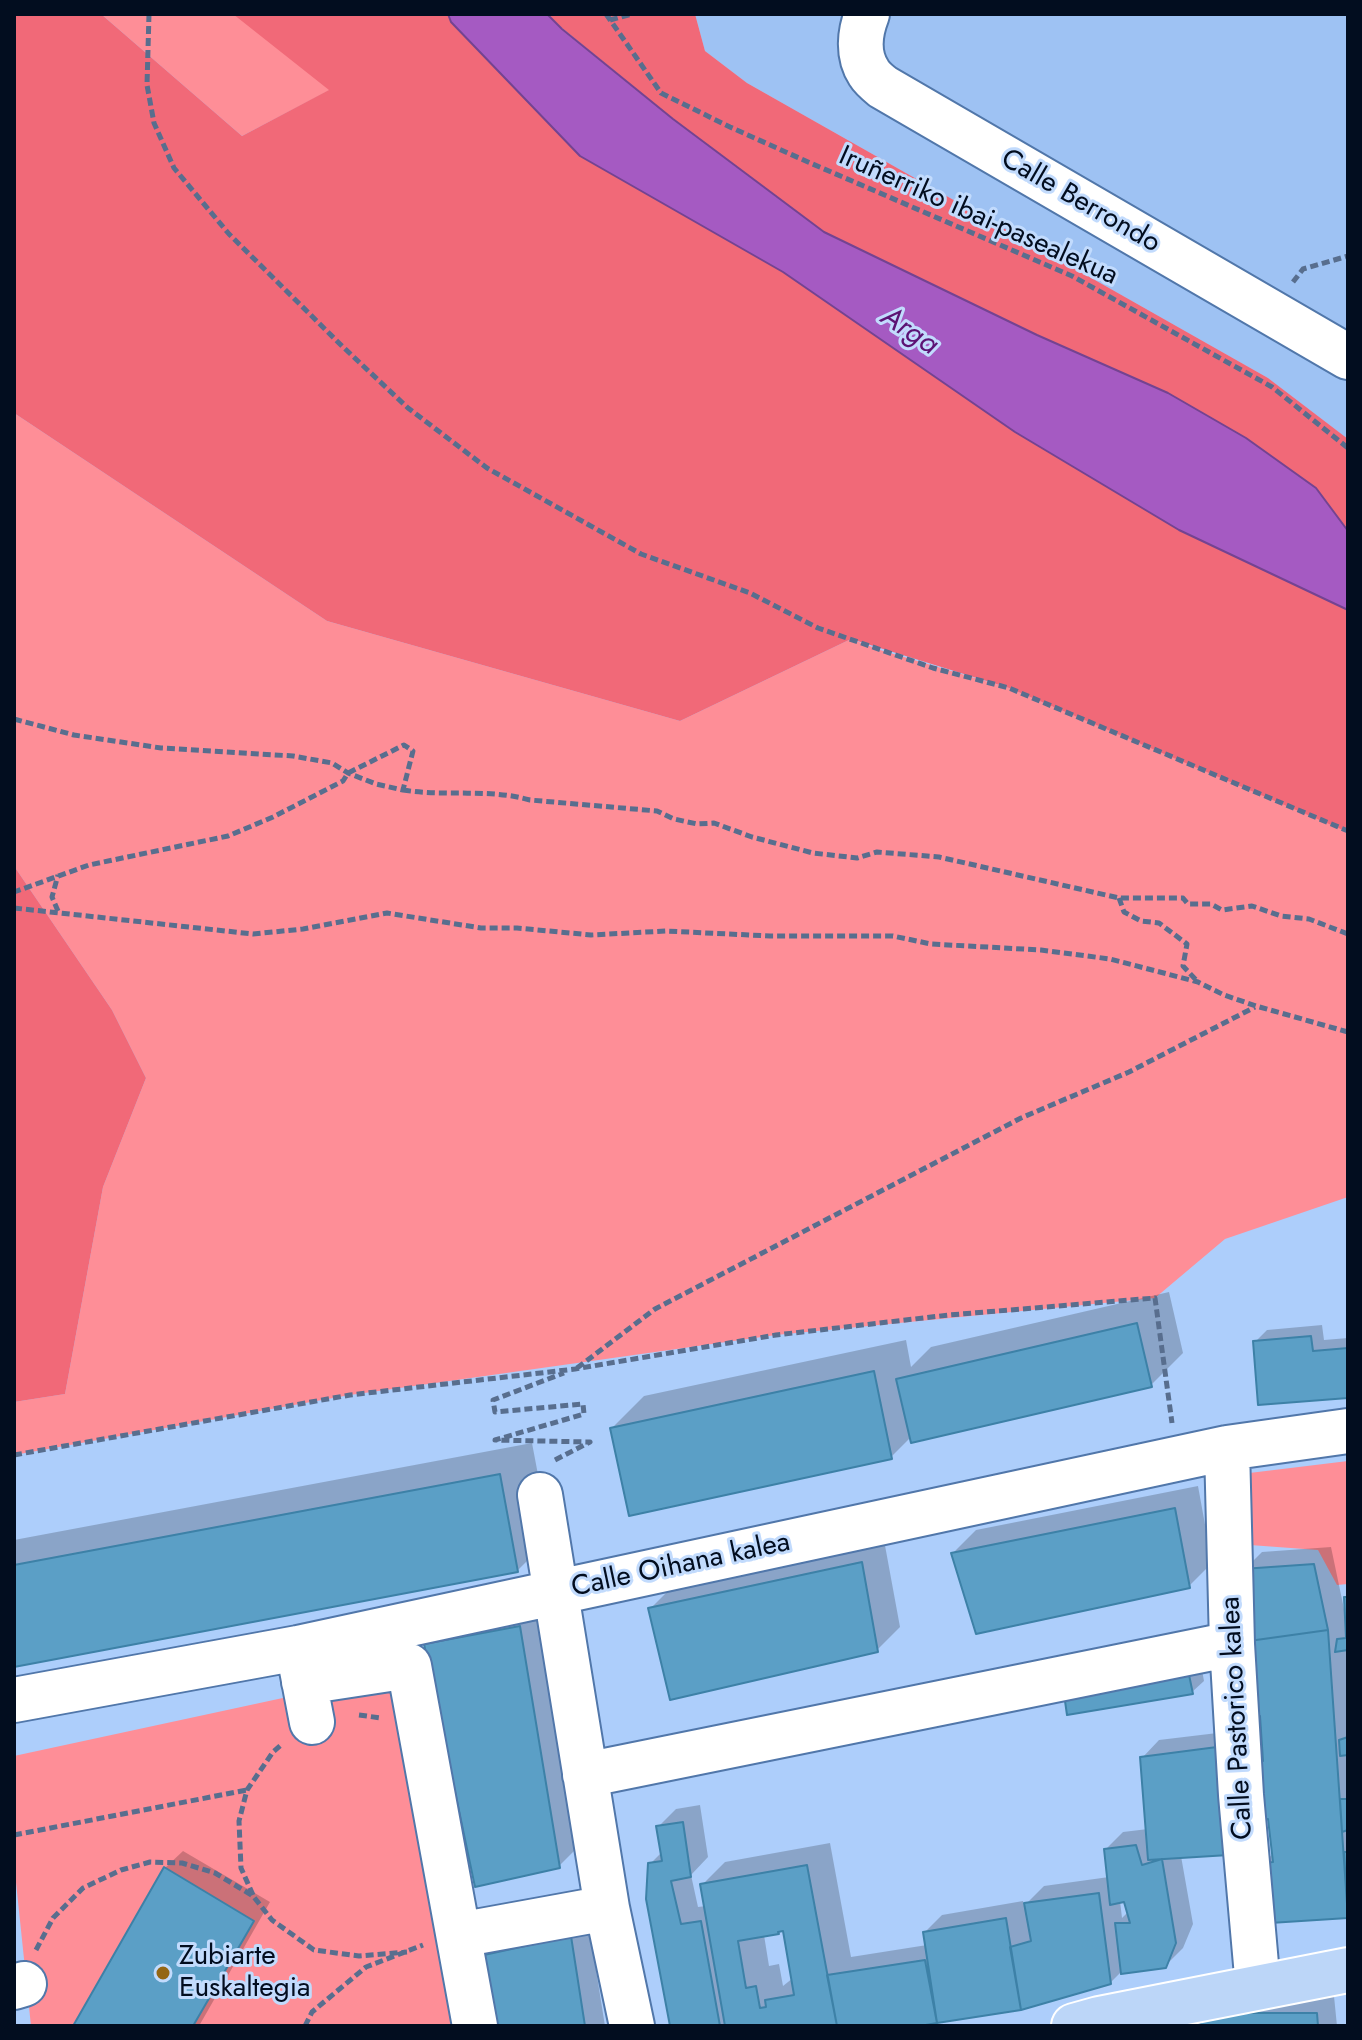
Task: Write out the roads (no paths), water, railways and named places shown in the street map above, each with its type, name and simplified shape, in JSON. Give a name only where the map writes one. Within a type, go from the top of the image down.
[{"type":"main road","points":[[1074,2026],[1348,1970]]},
{"type":"street","name":"Calle Berrondo","points":[[867,14],[860,34],[862,58],[869,73],[883,87],[1348,357]]},
{"type":"street","name":"Calle Oihana kalea","points":[[14,1700],[305,1684],[555,1593],[1177,1458],[1348,1431]]},
{"type":"street","name":"Calle Pastorico kalea","points":[[1227,1448],[1232,1644],[1241,1795],[1258,1987]]},
{"type":"street","points":[[544,1479],[555,1593],[607,1908],[632,2026]]},
{"type":"street","points":[[585,1775],[1232,1644]]},
{"type":"street","points":[[305,1684],[409,1666],[475,2026]]},
{"type":"street","points":[[459,1935],[607,1908]]},
{"type":"water","name":"Arga","points":[[448,14],[547,14],[673,119],[824,232],[1037,335],[1168,393],[1246,438],[1316,488],[1348,531],[1348,610],[1179,530],[1015,432],[783,272],[580,156],[451,22]]},
{"type":"place","name":"Zubiarte Euskaltegia","points":[[163,1973]]}]
